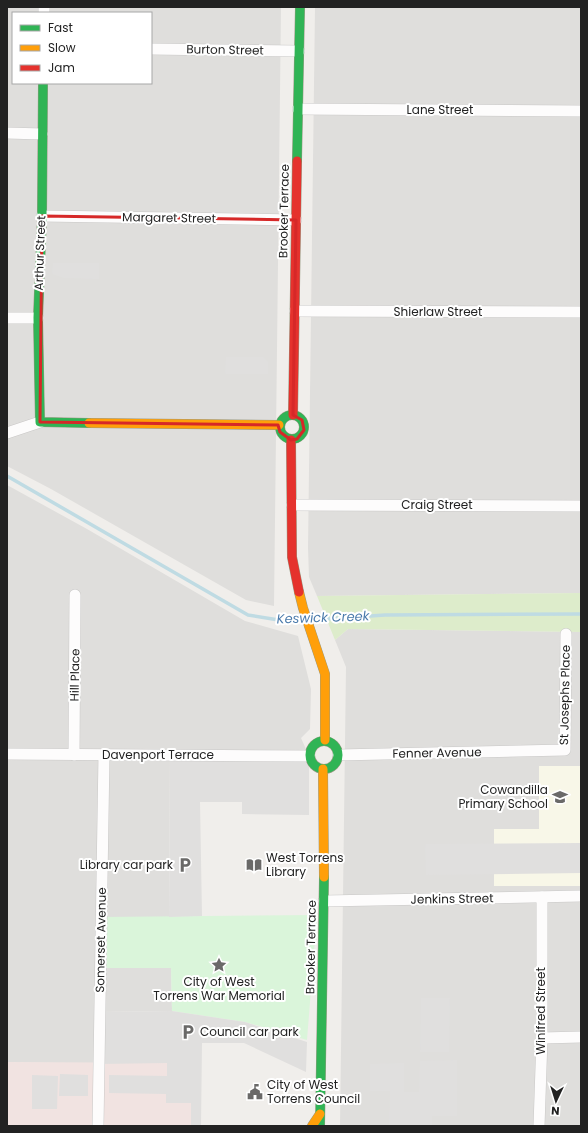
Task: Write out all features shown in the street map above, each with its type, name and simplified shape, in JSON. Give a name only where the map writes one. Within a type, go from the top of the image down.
[{"type":"street","name":"Brooker Terrace","points":[[293,414],[300,7]]},
{"type":"street","name":"Burton Street","points":[[152,49],[299,51]]},
{"type":"street","name":"Arthur Street","points":[[40,422],[38,318],[42,216],[43,84]]},
{"type":"street","name":"Lane Street","points":[[298,109],[581,111]]},
{"type":"street","points":[[7,133],[42,134]]},
{"type":"street","name":"Margaret Street","points":[[42,216],[296,220]]},
{"type":"street","name":"Shierlaw Street","points":[[295,311],[581,312]]},
{"type":"street","points":[[7,318],[38,318]]},
{"type":"street","points":[[293,414],[302,420],[304,430],[297,439],[291,440],[287,439],[280,432],[279,425],[288,415],[293,414]]},
{"type":"street","points":[[7,433],[40,422],[279,425]]},
{"type":"street","points":[[291,440],[292,558],[303,608],[325,674],[325,740]]},
{"type":"street","name":"Craig Street","points":[[292,505],[581,506]]},
{"type":"street","name":"Hill Place","points":[[74,755],[76,595]]},
{"type":"street","name":"St Josephs Place","points":[[535,750],[565,750],[566,634]]},
{"type":"street","points":[[325,740],[333,743],[336,747],[338,755],[334,765],[323,769],[314,765],[309,756],[313,744],[318,741],[325,740]]},
{"type":"street","name":"Fenner Avenue","points":[[338,755],[535,750]]},
{"type":"street","name":"Davenport Terrace","points":[[7,754],[309,756]]},
{"type":"street","name":"Somerset Avenue","points":[[98,1126],[104,755]]},
{"type":"street","name":"Brooker Terrace","points":[[320,1126],[324,902],[323,769]]},
{"type":"street","name":"Jenkins Street","points":[[324,902],[581,896]]},
{"type":"street","name":"Winifred Street","points":[[539,1126],[542,1038],[542,897]]},
{"type":"street","points":[[542,1038],[581,1037]]},
{"type":"street","points":[[312,1126],[320,1114]]},
{"type":"highlighted area","points":[[42,216],[296,220],[293,415],[302,420],[304,430],[297,439],[291,440],[280,432],[278,425],[40,422]]},
{"type":"shaded area","points":[[7,7],[281,7],[274,606],[246,600],[51,489],[7,466]]},
{"type":"shaded area","points":[[315,7],[581,7],[581,593],[317,596],[309,577],[308,548]]},
{"type":"shaded area","points":[[53,263],[99,263],[99,279],[64,278],[52,274]]},
{"type":"shaded area","points":[[226,357],[263,357],[268,362],[268,374],[225,374]]},
{"type":"shaded area","points":[[7,485],[87,529],[245,621],[298,636],[311,689],[310,729],[301,738],[309,756],[170,756],[169,917],[102,917],[100,968],[171,968],[172,1011],[100,1012],[100,1064],[7,1062]]},
{"type":"shaded area","points":[[348,629],[581,632],[581,1126],[340,1126],[346,667],[335,640]]},
{"type":"shaded area","name":"Library car park","points":[[170,756],[309,756],[309,815],[242,814],[242,802],[200,802],[202,916],[169,917]]},
{"type":"shaded area","name":"Cowandilla Primary School","points":[[539,766],[581,766],[581,886],[494,886],[494,829],[539,829]]},
{"type":"shaded area","points":[[581,843],[581,873],[426,875],[425,844]]},
{"type":"shaded area","points":[[421,998],[450,998],[449,1052],[420,1052]]},
{"type":"shaded area","name":"Council car park","points":[[172,1011],[245,1022],[307,1042],[306,1072],[244,1043],[202,1043],[201,1126],[191,1126],[191,1103],[166,1103],[166,1094],[109,1093],[109,1075],[167,1076],[167,1063],[100,1064],[100,1012]]},
{"type":"shaded area","points":[[457,1060],[457,1116],[432,1116],[432,1126],[389,1126],[390,1091],[370,1091],[370,1064],[404,1063],[404,1092],[419,1092],[420,1061]]},
{"type":"shaded area","points":[[7,1062],[201,1063],[201,1126],[7,1126]]},
{"type":"shaded area","points":[[60,1074],[88,1075],[88,1096],[59,1096]]},
{"type":"shaded area","points":[[32,1075],[58,1076],[57,1109],[32,1109]]},
{"type":"green space","points":[[581,593],[581,632],[348,629],[335,640],[317,596]]},
{"type":"green space","points":[[317,915],[307,1040],[245,1022],[172,1011],[171,968],[100,968],[102,917]]},
{"type":"waterway","name":"Keswick Creek","points":[[7,476],[248,615],[285,621],[302,620]]},
{"type":"waterway","name":"Keswick Creek","points":[[312,620],[385,615],[581,614]]},
{"type":"traffic: fast","points":[[297,161],[300,7]]},
{"type":"traffic: fast","points":[[43,84],[42,216],[38,318],[40,422],[89,423]]},
{"type":"traffic: fast","points":[[292,415],[301,418],[304,427],[301,436],[292,439],[283,436],[280,427],[283,418],[292,415]]},
{"type":"traffic: fast","points":[[324,741],[334,745],[338,755],[334,765],[324,769],[314,765],[310,755],[314,745],[324,741]]},
{"type":"traffic: fast","points":[[320,1126],[324,877]]},
{"type":"traffic: slow","points":[[89,423],[279,425]]},
{"type":"traffic: slow","points":[[299,592],[325,674],[325,740]]},
{"type":"traffic: slow","points":[[323,769],[324,877]]},
{"type":"traffic: slow","points":[[312,1126],[320,1114]]},
{"type":"traffic: jam","points":[[293,415],[297,161]]},
{"type":"traffic: jam","points":[[291,440],[292,557],[299,592]]},
{"type":"place","name":"Cowandilla Primary School","points":[[560,797]]},
{"type":"place","name":"Library car park","points":[[185,865]]},
{"type":"place","name":"West Torrens Library","points":[[254,865]]},
{"type":"place","name":"City of West Torrens War Memorial","points":[[219,965]]},
{"type":"place","name":"Council car park","points":[[188,1032]]},
{"type":"place","name":"City of West Torrens Council","points":[[255,1092]]}]
